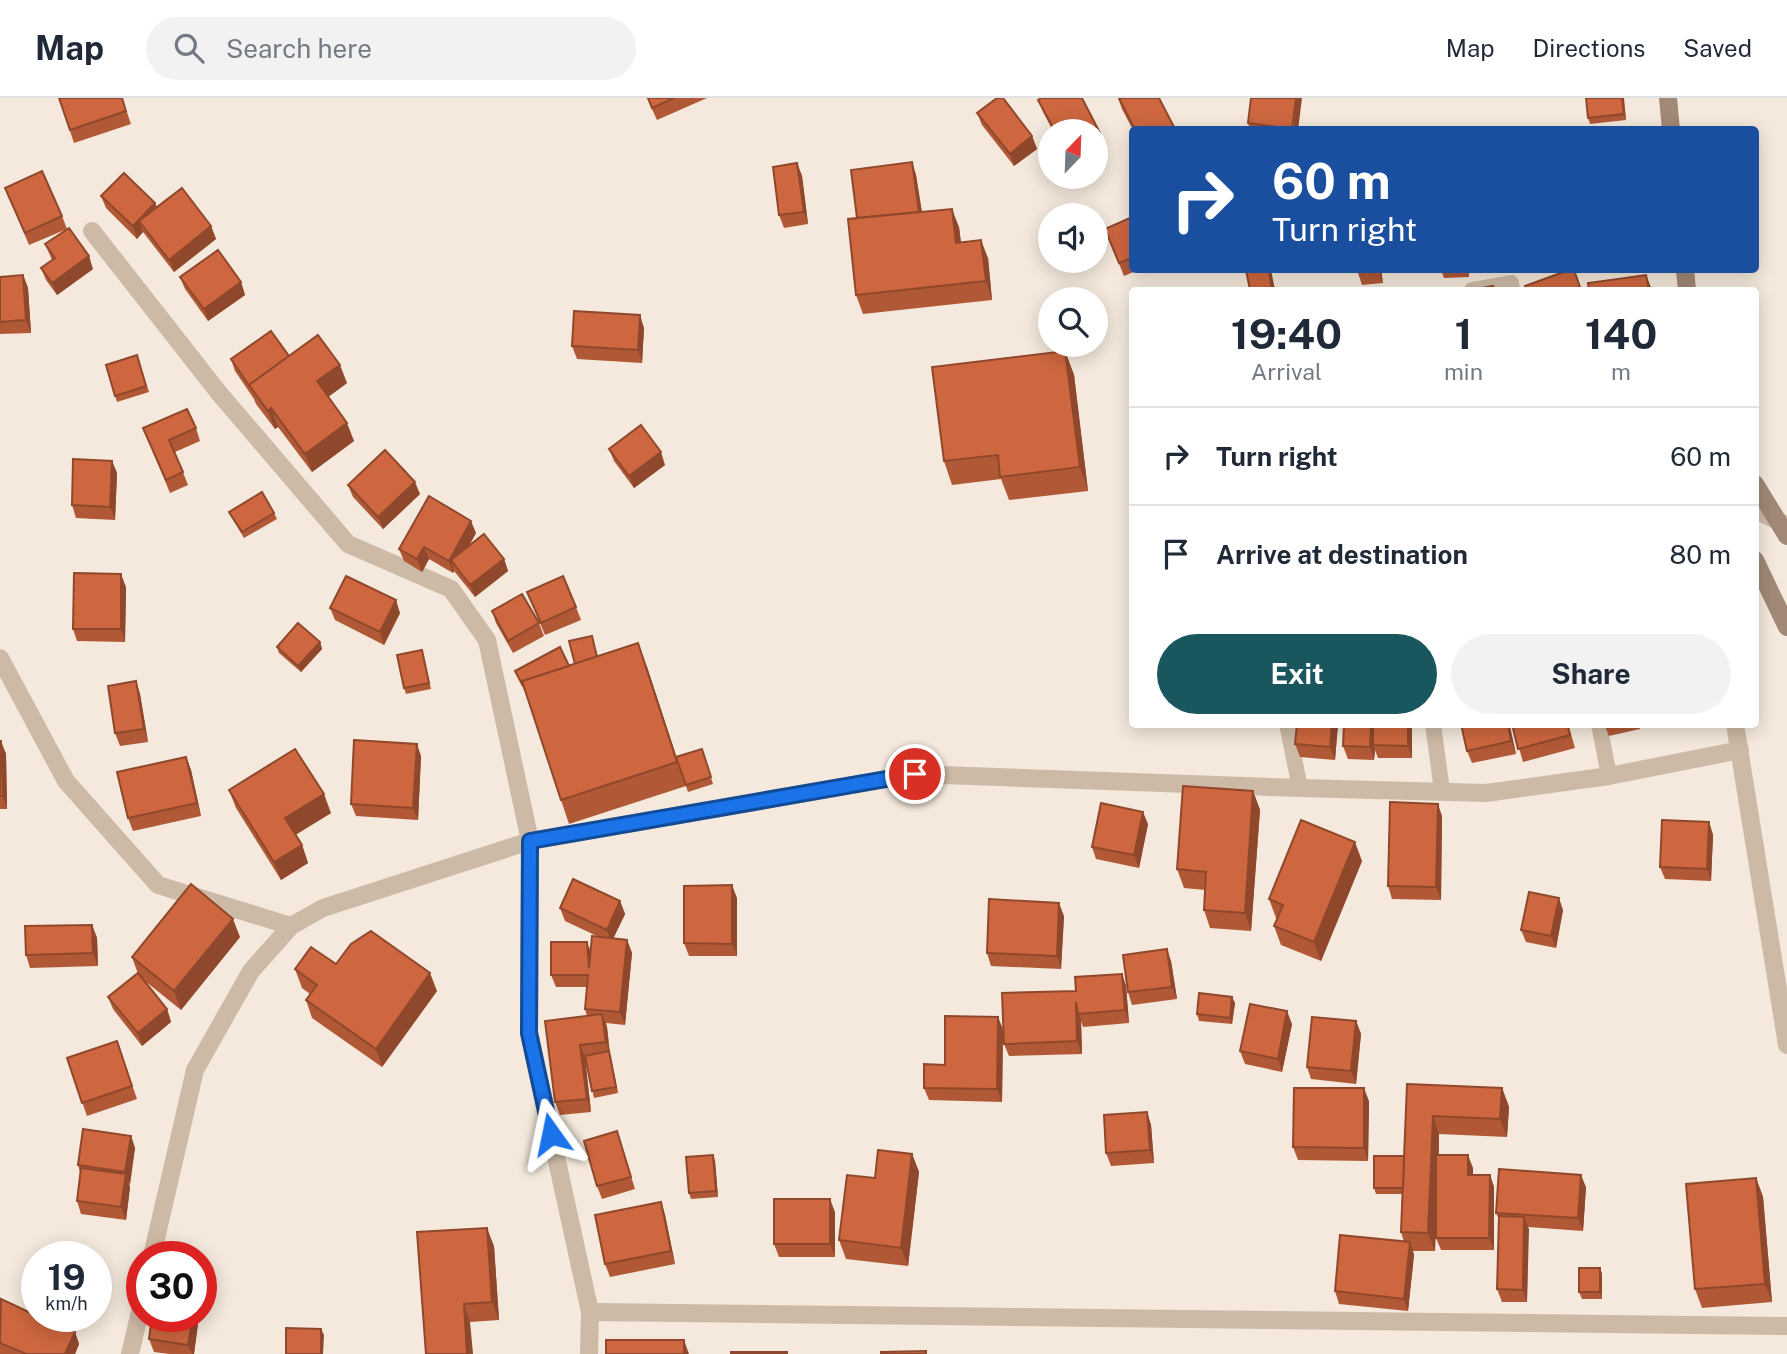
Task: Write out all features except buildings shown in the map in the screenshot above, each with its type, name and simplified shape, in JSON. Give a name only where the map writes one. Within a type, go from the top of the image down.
[{"type":"street","points":[[1668,98],[1671,126]]},
{"type":"street","points":[[92,231],[219,393],[348,544],[451,589],[488,640],[530,841],[529,1033],[590,1312],[589,1354]]},
{"type":"street","points":[[1759,490],[1785,528]]},
{"type":"street","points":[[1759,512],[1785,528]]},
{"type":"street","points":[[1759,568],[1787,627]]},
{"type":"street","points":[[0,658],[65,781],[158,885],[291,926]]},
{"type":"street","points":[[1736,728],[1787,1045]]},
{"type":"street","points":[[155,1241],[195,1070],[251,971],[291,926],[323,908],[530,841],[915,774],[1486,793],[1609,776],[1740,750]]},
{"type":"street","points":[[590,1312],[1787,1326]]},
{"type":"street","points":[[130,1354],[135,1332]]},
{"type":"lane","points":[[1489,287],[1511,283],[1512,287]]},
{"type":"lane","points":[[1288,728],[1300,788]]},
{"type":"lane","points":[[1434,728],[1442,791]]},
{"type":"lane","points":[[1600,728],[1609,776]]},
{"type":"route","points":[[551,1134],[529,1033],[530,841],[915,774]]}]
